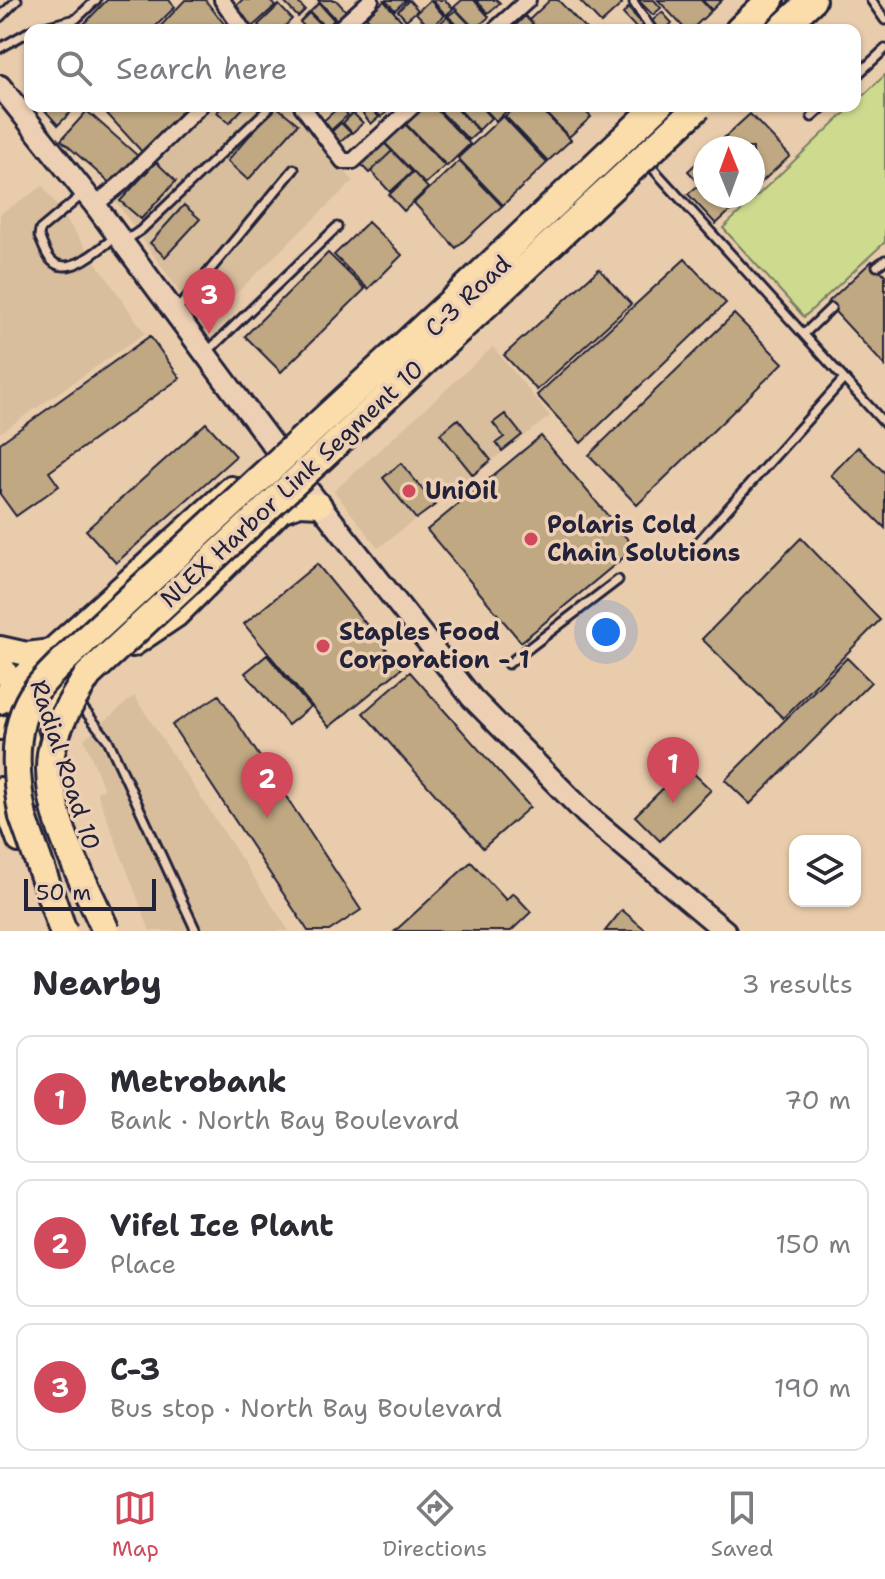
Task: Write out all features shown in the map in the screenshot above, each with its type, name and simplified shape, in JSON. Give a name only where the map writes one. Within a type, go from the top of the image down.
[{"type":"highway","points":[[745,24],[770,0]]},
{"type":"highway","points":[[786,24],[812,0]]},
{"type":"highway","name":"NLEX Harbor Link Segment 10","points":[[63,931],[23,817],[18,789],[20,731],[25,710],[37,689],[85,640],[652,112]]},
{"type":"highway","name":"NLEX Harbor Link Segment 10","points":[[106,931],[57,816],[50,777],[54,742],[67,710],[88,675],[693,112]]},
{"type":"main road","points":[[734,24],[760,0]]},
{"type":"main road","points":[[800,24],[826,0]]},
{"type":"main road","points":[[0,86],[90,199],[275,448],[472,698],[586,814],[725,931]]},
{"type":"main road","name":"C-3 Road","points":[[6,694],[275,448],[624,137],[643,112]]},
{"type":"main road","name":"C-3 Road","points":[[313,496],[461,337],[644,158],[703,112]]},
{"type":"main road","points":[[0,728],[24,724],[176,616],[283,510],[313,496]]},
{"type":"main road","points":[[0,648],[27,654],[51,651]]},
{"type":"main road","name":"Radial Road 10","points":[[0,661],[6,694],[24,724],[48,813],[98,931]]},
{"type":"main road","points":[[42,793],[44,758],[51,725],[67,692]]},
{"type":"main road","points":[[0,789],[52,931]]},
{"type":"street","points":[[239,24],[226,5],[241,0]]},
{"type":"street","points":[[345,24],[371,0]]},
{"type":"street","points":[[502,24],[528,0]]},
{"type":"street","points":[[90,199],[122,183],[194,112]]},
{"type":"street","points":[[306,112],[343,161],[353,161],[406,112]]},
{"type":"lane","points":[[0,17],[17,0]]},
{"type":"lane","points":[[56,24],[76,19],[96,0]]},
{"type":"lane","points":[[871,0],[885,20]]},
{"type":"lane","points":[[634,3],[648,24]]},
{"type":"lane","points":[[0,48],[24,34]]},
{"type":"lane","points":[[861,71],[885,49]]},
{"type":"lane","points":[[90,199],[40,230],[39,236],[51,260],[63,266],[74,265],[141,230],[265,112]]},
{"type":"lane","points":[[812,117],[817,112]]},
{"type":"lane","points":[[644,158],[885,424]]},
{"type":"lane","points":[[174,313],[294,169]]},
{"type":"lane","points":[[205,354],[337,227]]},
{"type":"lane","points":[[877,266],[885,260]]},
{"type":"lane","points":[[804,334],[831,308]]},
{"type":"lane","points":[[698,542],[844,379]]},
{"type":"lane","points":[[508,664],[618,580]]},
{"type":"lane","points":[[67,692],[108,740],[196,931]]},
{"type":"shaded area","points":[[198,112],[296,112],[353,181],[203,325],[114,199]]},
{"type":"shaded area","points":[[43,186],[145,333],[0,433],[0,214]]},
{"type":"shaded area","points":[[493,347],[550,416],[378,548],[334,491]]},
{"type":"shaded area","points":[[134,696],[289,931],[150,931],[97,792],[104,789],[84,739]]},
{"type":"green space","points":[[885,75],[885,242],[804,317],[723,228],[744,208],[765,208],[765,188],[846,112],[861,112],[861,98]]},
{"type":"building","points":[[107,0],[169,0],[175,7],[158,24],[84,24]]},
{"type":"building","points":[[185,0],[205,0],[224,24],[163,24]]},
{"type":"building","points":[[242,0],[269,0],[275,6],[255,24],[247,24],[233,9]]},
{"type":"building","points":[[282,0],[296,0],[305,10],[298,17]]},
{"type":"building","points":[[318,0],[336,0],[346,11],[337,20]]},
{"type":"building","points":[[385,0],[406,0],[395,10]]},
{"type":"building","points":[[409,0],[418,10],[406,20],[398,11]]},
{"type":"building","points":[[430,0],[444,16],[435,24],[426,24],[416,13]]},
{"type":"building","points":[[432,0],[445,0],[453,9],[446,15]]},
{"type":"building","points":[[462,0],[474,0],[489,17],[481,24],[470,24],[454,7]]},
{"type":"building","points":[[476,0],[497,0],[500,3],[488,13]]},
{"type":"building","points":[[550,0],[558,0],[581,24],[533,24],[529,20]]},
{"type":"building","points":[[579,0],[618,0],[622,4],[601,23]]},
{"type":"building","points":[[638,0],[654,0],[661,8],[653,15]]},
{"type":"building","points":[[658,0],[701,0],[711,11],[697,24],[680,24]]},
{"type":"building","points":[[702,0],[722,0],[712,10]]},
{"type":"building","points":[[384,1],[403,22],[372,24],[366,17]]},
{"type":"building","points":[[319,3],[334,20],[330,24],[322,24],[310,12]]},
{"type":"building","points":[[279,5],[292,19],[287,24],[259,24]]},
{"type":"building","points":[[628,8],[642,24],[632,24],[623,14]]},
{"type":"building","points":[[456,10],[469,24],[455,24],[448,16]]},
{"type":"building","points":[[662,12],[672,23],[655,24],[652,21]]},
{"type":"building","points":[[309,13],[320,24],[302,24],[300,22]]},
{"type":"building","points":[[525,16],[532,24],[517,24]]},
{"type":"building","points":[[447,17],[453,24],[439,24]]},
{"type":"building","points":[[46,112],[71,112],[58,125]]},
{"type":"building","points":[[88,112],[138,156],[112,185],[61,140]]},
{"type":"building","points":[[106,112],[184,112],[144,154]]},
{"type":"building","points":[[217,112],[239,112],[229,123]]},
{"type":"building","points":[[271,112],[283,112],[298,124],[248,180],[227,161]]},
{"type":"building","points":[[333,112],[345,112],[348,115],[329,132],[321,123]]},
{"type":"building","points":[[362,112],[374,112],[379,117],[371,124]]},
{"type":"building","points":[[411,112],[439,112],[470,144],[447,166],[402,120]]},
{"type":"building","points":[[441,112],[460,112],[479,131],[469,140]]},
{"type":"building","points":[[462,112],[486,112],[491,118],[479,130]]},
{"type":"building","points":[[488,112],[506,112],[496,121]]},
{"type":"building","points":[[509,112],[544,112],[571,140],[548,161],[505,116]]},
{"type":"building","points":[[546,112],[586,112],[591,117],[569,137]]},
{"type":"building","points":[[353,113],[363,123],[352,133],[343,123]]},
{"type":"building","points":[[750,114],[790,156],[765,179],[765,136],[726,136]]},
{"type":"building","points":[[503,116],[547,163],[503,205],[458,158]]},
{"type":"building","points":[[401,120],[445,166],[425,184],[381,139]]},
{"type":"building","points":[[341,123],[351,133],[338,144],[329,134]]},
{"type":"building","points":[[380,139],[392,151],[369,173],[357,160]]},
{"type":"building","points":[[392,151],[412,172],[390,192],[371,171]]},
{"type":"building","points":[[459,161],[502,206],[456,248],[414,203]]},
{"type":"building","points":[[156,162],[176,181],[141,219],[120,201]]},
{"type":"building","points":[[413,172],[428,188],[404,211],[389,195]]},
{"type":"building","points":[[184,205],[200,219],[165,257],[150,243]]},
{"type":"building","points":[[701,208],[733,208],[716,224]]},
{"type":"building","points":[[368,222],[402,255],[368,289],[334,255]]},
{"type":"building","points":[[328,253],[365,289],[281,372],[245,336]]},
{"type":"building","points":[[685,259],[726,303],[581,443],[537,395]]},
{"type":"building","points":[[872,261],[885,275],[885,366],[827,303]]},
{"type":"building","points":[[599,269],[631,304],[537,390],[504,355]]},
{"type":"building","points":[[734,314],[783,363],[637,505],[589,455]]},
{"type":"building","points":[[150,336],[180,378],[49,472],[59,486],[16,516],[0,494],[0,443]]},
{"type":"building","points":[[505,414],[522,435],[502,451],[496,443],[504,437],[493,423]]},
{"type":"building","name":"UniOil","points":[[458,419],[491,460],[473,475],[440,434]]},
{"type":"building","points":[[206,423],[236,456],[116,563],[86,530]]},
{"type":"building","name":"Polaris Cold Chain Solutions","points":[[541,436],[635,548],[521,642],[427,530]]},
{"type":"building","points":[[858,447],[885,473],[885,528],[831,475]]},
{"type":"building","name":"UniOil","points":[[401,463],[435,505],[416,519],[383,478]]},
{"type":"building","points":[[801,538],[880,620],[783,718],[702,639]]},
{"type":"building","name":"Staples Food Corporation - 1","points":[[317,564],[402,668],[329,727],[244,624]]},
{"type":"building","points":[[267,655],[310,707],[288,725],[245,673]]},
{"type":"building","points":[[847,658],[871,682],[750,804],[725,780]]},
{"type":"building","points":[[410,672],[530,807],[483,848],[363,713]]},
{"type":"building","points":[[219,695],[361,910],[329,931],[308,931],[172,725]]},
{"type":"building","points":[[686,766],[711,790],[660,841],[635,816]]},
{"type":"building","points":[[471,862],[506,900],[513,893],[531,912],[511,931],[395,931]]},
{"type":"building","points":[[622,910],[647,931],[605,931]]},
{"type":"place","name":"C-3","points":[[209,334]]},
{"type":"place","name":"UniOil","points":[[409,491]]},
{"type":"place","name":"Polaris Cold Chain Solutions","points":[[531,539]]},
{"type":"place","name":"Staples Food Corporation - 1","points":[[323,646]]},
{"type":"place","name":"Metrobank","points":[[673,803]]},
{"type":"place","name":"Vifel Ice Plant","points":[[267,818]]}]
